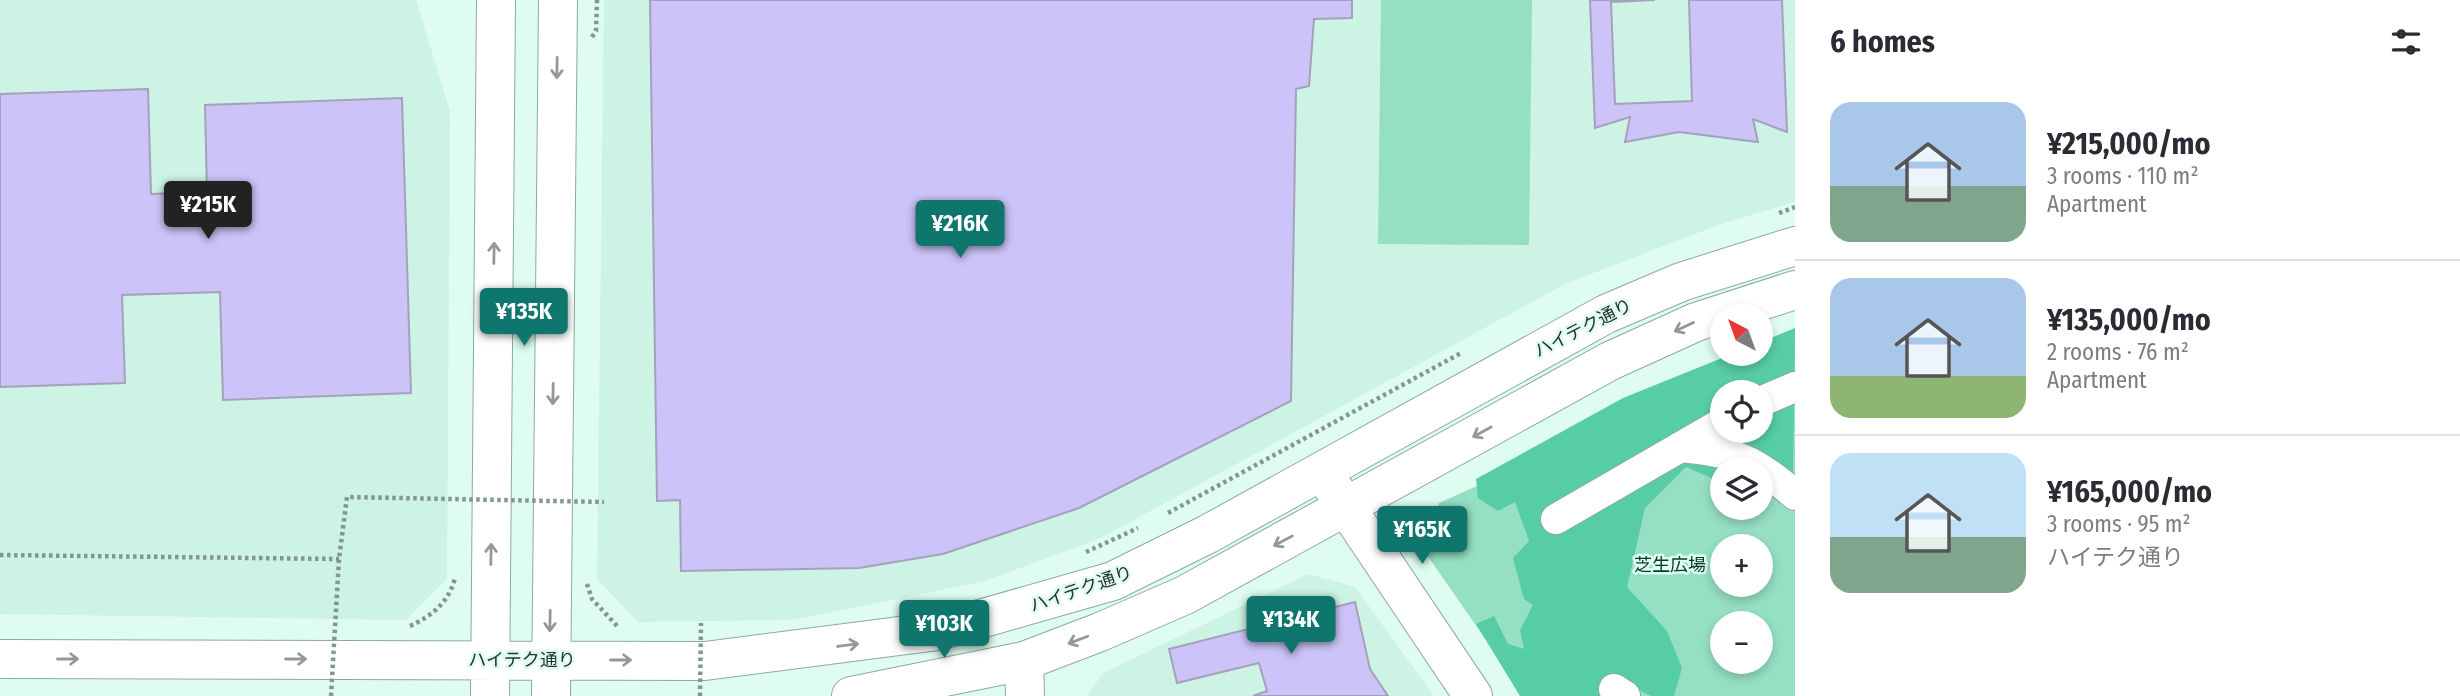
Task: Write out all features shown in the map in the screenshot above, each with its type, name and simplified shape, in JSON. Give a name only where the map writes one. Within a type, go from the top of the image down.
[{"type":"street","points":[[490,678],[496,0]]},
{"type":"street","points":[[550,678],[558,0]]},
{"type":"street","name":"ハイテク通り","points":[[0,659],[550,678],[938,631],[1113,581],[1208,534],[1606,314],[1681,282],[1795,246]]},
{"type":"street","points":[[851,696],[1025,678],[1347,508],[1610,361],[1696,322],[1795,290]]},
{"type":"street","points":[[1773,396],[1795,387]]},
{"type":"street","points":[[1556,519],[1710,430]]},
{"type":"street","points":[[1680,447],[1747,460],[1764,468],[1795,495]]},
{"type":"street","points":[[1322,470],[1473,696]]},
{"type":"path","points":[[596,31],[597,0]]},
{"type":"path","points":[[1770,216],[1795,208]]},
{"type":"path","points":[[1158,520],[1464,351]]},
{"type":"path","points":[[456,501],[457,488]]},
{"type":"path","points":[[586,494],[586,507]]},
{"type":"path","points":[[331,696],[339,559],[347,497],[604,502]]},
{"type":"path","points":[[1078,555],[1145,525]]},
{"type":"path","points":[[0,555],[339,559]]},
{"type":"path","points":[[402,629],[425,619],[450,594],[456,566]]},
{"type":"path","points":[[583,574],[592,599],[608,619],[622,630]]},
{"type":"path","points":[[700,696],[701,623]]},
{"type":"path","points":[[332,631],[346,631]]},
{"type":"path","points":[[698,637],[710,636]]},
{"type":"shaded area","points":[[0,0],[416,0],[450,111],[447,579],[406,620],[0,614]]},
{"type":"shaded area","points":[[604,0],[1795,0],[1795,202],[1721,224],[1565,284],[1101,538],[985,581],[792,620],[638,622],[597,579]]},
{"type":"shaded area","points":[[1308,574],[1355,587],[1434,696],[1087,696],[1103,673]]},
{"type":"green space","points":[[1381,0],[1532,0],[1529,245],[1378,244]]},
{"type":"green space","points":[[1795,328],[1793,475],[1773,460],[1773,457],[1769,457],[1755,447],[1744,457],[1710,457],[1710,478],[1686,467],[1645,508],[1627,587],[1667,631],[1682,668],[1674,696],[1651,696],[1634,688],[1632,696],[1520,696],[1476,624],[1494,616],[1508,644],[1524,649],[1520,630],[1533,605],[1524,599],[1513,558],[1529,541],[1515,502],[1498,511],[1478,498],[1476,479],[1623,398],[1710,363],[1710,366],[1773,366],[1773,337]]},
{"type":"green space","name":"芝生広場","points":[[1795,343],[1795,696],[1525,696],[1427,555],[1439,503],[1710,381],[1710,443],[1773,443],[1773,380],[1713,380],[1744,366],[1773,366],[1773,353]]},
{"type":"building","points":[[650,0],[1352,0],[1352,18],[1314,19],[1309,86],[1296,89],[1291,401],[1079,508],[943,554],[859,568],[681,571],[680,500],[657,501]]},
{"type":"building","points":[[1590,0],[1655,0],[1611,2],[1615,104],[1692,101],[1689,0],[1782,0],[1787,132],[1753,119],[1758,142],[1679,132],[1625,142],[1630,117],[1595,128]]},
{"type":"building","points":[[148,89],[151,194],[207,192],[205,105],[402,98],[411,393],[223,400],[220,292],[122,295],[125,383],[0,387],[0,94]]},
{"type":"building","points":[[1355,602],[1370,669],[1388,696],[1253,696],[1267,691],[1259,663],[1177,683],[1169,649]]}]
